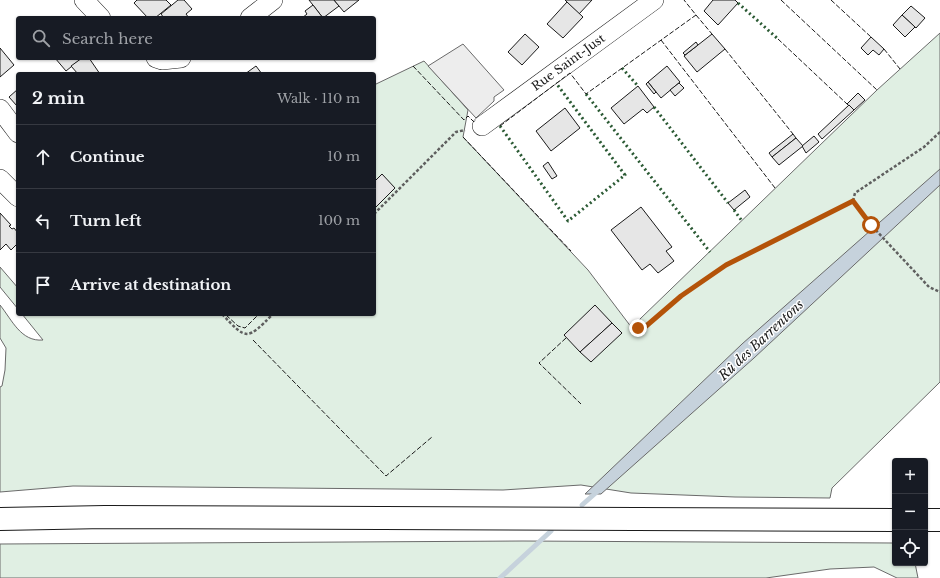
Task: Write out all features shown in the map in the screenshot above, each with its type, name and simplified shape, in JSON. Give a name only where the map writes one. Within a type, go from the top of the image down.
[{"type":"main road","points":[[0,519],[113,517],[892,520]]},
{"type":"main road","points":[[928,520],[940,520]]},
{"type":"street","points":[[84,0],[99,16]]},
{"type":"street","points":[[253,16],[273,0]]},
{"type":"street","name":"Rue Saint-Just","points":[[482,126],[647,2]]},
{"type":"street","points":[[0,109],[16,130]]},
{"type":"street","points":[[0,179],[16,196]]},
{"type":"path","points":[[376,212],[456,132],[482,126]]},
{"type":"path","points":[[631,323],[638,328],[645,327],[681,296],[726,265],[853,201],[855,193],[924,147],[940,132]]},
{"type":"path","points":[[853,201],[871,225],[929,287],[940,292]]},
{"type":"path","points":[[224,316],[239,333],[247,334],[256,331],[271,316]]},
{"type":"green space","points":[[940,33],[940,382],[832,488],[830,498],[735,497],[631,493],[581,485],[503,490],[73,486],[0,492],[0,387],[2,386],[5,370],[6,348],[0,338],[0,305],[23,334],[35,340],[43,340],[24,316],[376,316],[376,84],[424,61],[468,110],[463,137],[588,270],[635,332],[640,319],[877,90]]},
{"type":"green space","points":[[0,267],[16,286],[16,307],[0,287]]},
{"type":"green space","points":[[523,541],[892,543],[892,566],[916,566],[918,578],[897,578],[874,567],[830,569],[766,578],[0,578],[0,544]]},
{"type":"shaded area","points":[[463,44],[504,90],[494,97],[494,101],[476,118],[428,66]]},
{"type":"water","points":[[940,169],[940,185],[754,358],[601,494],[585,494],[742,344]]},
{"type":"building","points":[[137,0],[166,0],[171,5],[157,16],[146,16],[134,3]]},
{"type":"building","points":[[178,0],[184,0],[192,9],[186,14],[188,16],[162,16],[161,14]]},
{"type":"building","points":[[309,0],[334,0],[339,6],[326,16],[321,16]]},
{"type":"building","points":[[334,0],[359,0],[344,12]]},
{"type":"building","points":[[565,0],[592,0],[579,14]]},
{"type":"building","points":[[713,0],[735,0],[738,3],[718,25],[704,11]]},
{"type":"building","points":[[567,2],[583,17],[563,38],[547,24]]},
{"type":"building","points":[[313,5],[321,16],[304,16],[307,14],[305,11]]},
{"type":"building","points":[[911,6],[925,18],[916,28],[902,15]]},
{"type":"building","points":[[902,15],[915,27],[905,37],[893,25]]},
{"type":"building","points":[[525,34],[539,47],[522,65],[508,52]]},
{"type":"building","points":[[712,34],[725,49],[697,72],[684,56]]},
{"type":"building","points":[[871,37],[884,49],[879,55],[873,50],[868,55],[861,48]]},
{"type":"building","points":[[696,42],[698,45],[685,55],[683,53]]},
{"type":"building","points":[[0,48],[14,65],[0,77]]},
{"type":"building","points":[[57,60],[80,60],[66,71]]},
{"type":"building","points":[[79,60],[90,60],[99,72],[76,72],[71,66]]},
{"type":"building","points":[[256,66],[260,72],[248,72]]},
{"type":"building","points":[[667,66],[680,82],[661,98],[648,82]]},
{"type":"building","points":[[648,82],[656,92],[654,94],[646,84]]},
{"type":"building","points":[[679,83],[684,88],[675,96],[670,90]]},
{"type":"building","points":[[638,86],[654,107],[647,113],[643,109],[624,124],[611,108]]},
{"type":"building","points":[[16,91],[16,105],[9,97]]},
{"type":"building","points":[[858,93],[865,100],[854,110],[847,104]]},
{"type":"building","points":[[849,105],[854,110],[822,139],[818,134]]},
{"type":"building","points":[[565,108],[580,128],[551,151],[536,131]]},
{"type":"building","points":[[793,134],[796,138],[772,157],[769,153]]},
{"type":"building","points":[[814,136],[819,142],[806,153],[802,146]]},
{"type":"building","points":[[796,138],[803,146],[779,165],[772,157]]},
{"type":"building","points":[[548,162],[557,176],[552,179],[543,166]]},
{"type":"building","points":[[382,174],[395,188],[376,207],[376,180]]},
{"type":"building","points":[[745,190],[750,197],[734,210],[728,203]]},
{"type":"building","points":[[641,207],[672,247],[666,251],[674,261],[658,273],[650,264],[642,270],[611,230]]},
{"type":"building","points":[[0,213],[11,225],[9,226],[16,230],[16,245],[11,250],[6,244],[0,250]]},
{"type":"building","points":[[595,305],[612,323],[580,352],[564,335]]},
{"type":"building","points":[[612,323],[622,333],[591,362],[580,352]]},
{"type":"waterway","name":"Rû des Barrentons","points":[[582,505],[599,490]]},
{"type":"waterway","name":"Rû des Barrentons","points":[[500,578],[551,531]]},
{"type":"hedge","points":[[738,3],[778,39]]},
{"type":"hedge","points":[[622,68],[638,86]]},
{"type":"hedge","points":[[500,126],[568,221],[625,175],[556,83]]},
{"type":"hedge","points":[[586,94],[710,252]]},
{"type":"hedge","points":[[654,107],[728,203]]},
{"type":"hedge","points":[[734,210],[742,221]]},
{"type":"fence","points":[[500,126],[570,73],[586,94],[696,15],[684,0]]},
{"type":"fence","points":[[781,0],[877,90]]},
{"type":"fence","points":[[831,0],[871,37]]},
{"type":"fence","points":[[696,15],[712,34]]},
{"type":"fence","points":[[778,39],[847,104]]},
{"type":"fence","points":[[661,40],[775,188]]},
{"type":"fence","points":[[725,49],[793,134]]},
{"type":"fence","points":[[884,49],[900,69]]},
{"type":"fence","points":[[413,66],[464,120],[468,116],[474,122],[476,120]]},
{"type":"fence","points":[[463,137],[571,251]]},
{"type":"fence","points":[[227,316],[238,326],[245,328],[257,316]]},
{"type":"fence","points":[[566,338],[539,363],[581,404]]},
{"type":"fence","points":[[253,340],[386,476],[432,437]]},
{"type":"route","points":[[638,328],[645,327],[681,296],[726,265],[818,220],[853,201],[871,225]]}]
